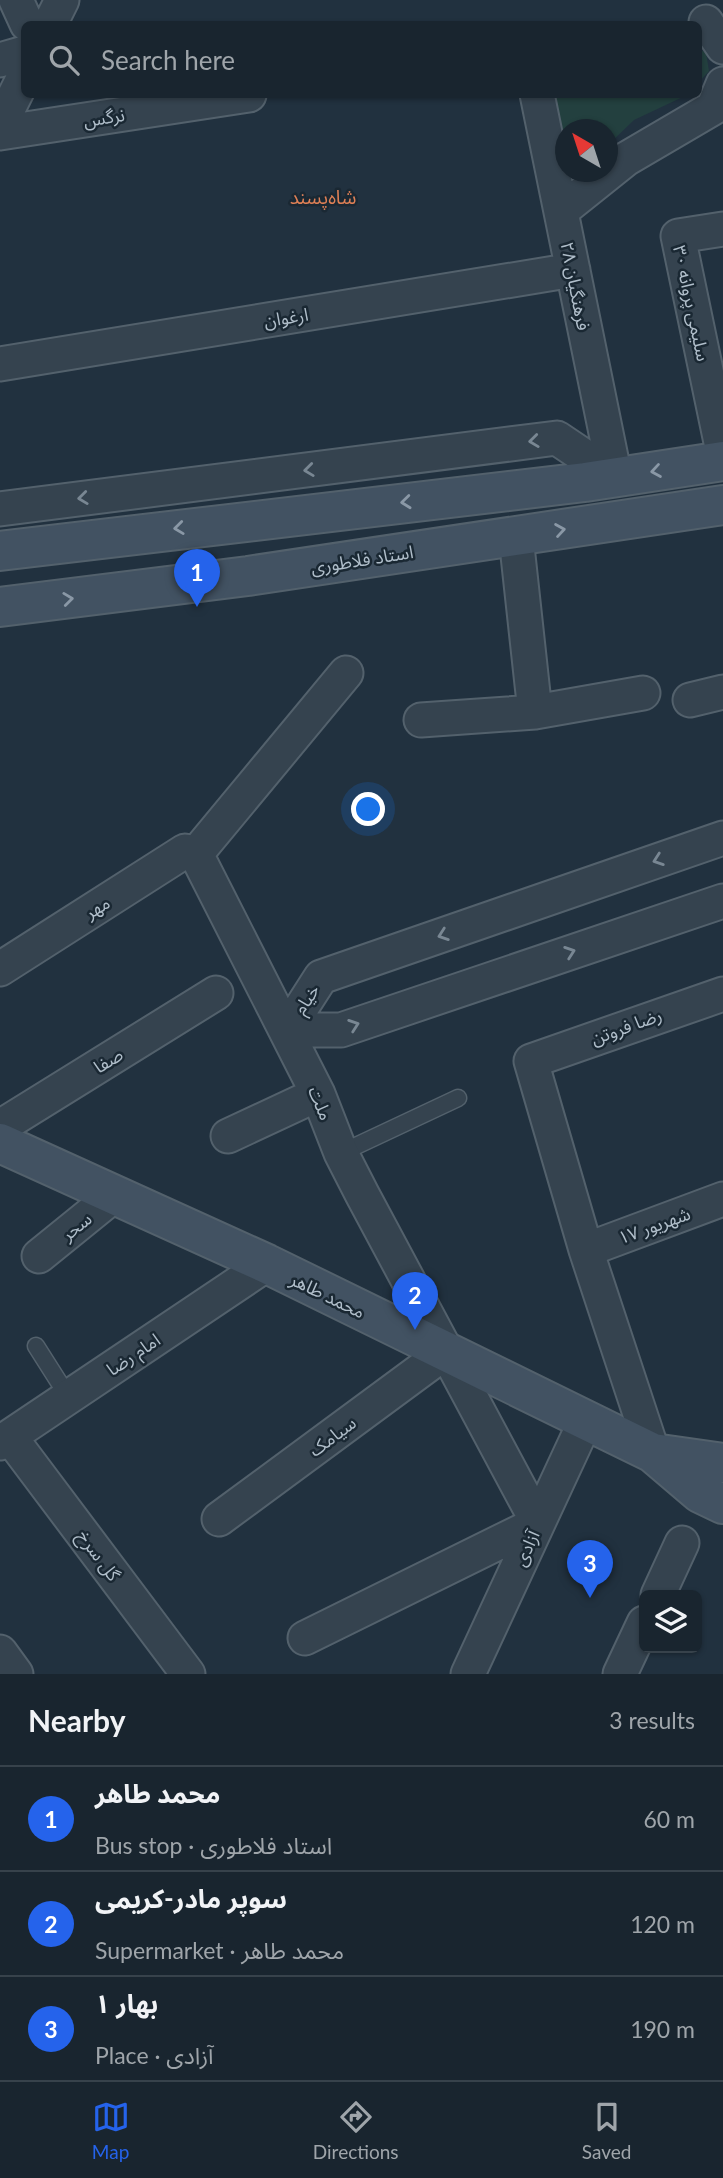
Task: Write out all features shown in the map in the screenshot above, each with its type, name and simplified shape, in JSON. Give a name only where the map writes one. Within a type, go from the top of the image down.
[{"type":"main road","points":[[0,551],[615,477],[723,461]]},
{"type":"main road","points":[[456,496],[460,545]]},
{"type":"main road","name":"استاد فلاطوری","points":[[0,607],[248,576],[723,505]]},
{"type":"main road","name":"محمد طاهر","points":[[0,1143],[267,1264],[653,1453],[700,1493],[723,1504]]},
{"type":"main road","name":"محمد طاهر","points":[[653,1453],[723,1463]]},
{"type":"street","points":[[16,0],[26,21]]},
{"type":"street","points":[[52,21],[62,0]]},
{"type":"street","points":[[0,60],[21,54]]},
{"type":"street","points":[[0,125],[21,83]]},
{"type":"street","name":"نرگس","points":[[0,133],[229,98]]},
{"type":"street","name":"فرهنگیان ۲۸","points":[[538,98],[615,477]]},
{"type":"street","points":[[561,211],[626,159],[720,99]]},
{"type":"street","name":"سلیمی پروانه ۳۰","points":[[723,229],[678,236],[712,342],[723,452]]},
{"type":"street","name":"ارغوان","points":[[0,364],[573,270]]},
{"type":"street","points":[[0,509],[557,438],[615,477]]},
{"type":"street","points":[[516,537],[535,712]]},
{"type":"street","points":[[196,854],[346,673]]},
{"type":"street","points":[[690,700],[723,692]]},
{"type":"street","points":[[421,720],[535,712],[643,693]]},
{"type":"street","name":"خیام","points":[[287,1030],[321,977],[723,838]]},
{"type":"street","name":"مهر","points":[[0,969],[184,851],[196,854]]},
{"type":"street","name":"ملت","points":[[196,854],[287,1030],[318,1094],[341,1153],[444,1353],[538,1523]]},
{"type":"street","name":"خیام","points":[[287,1030],[341,1030],[723,901]]},
{"type":"street","name":"صفا","points":[[0,1127],[216,993]]},
{"type":"street","name":"رضا فروتن","points":[[586,1250],[531,1061],[723,994]]},
{"type":"street","points":[[228,1136],[318,1094]]},
{"type":"street","name":"سحر","points":[[39,1255],[113,1196]]},
{"type":"street","name":"۱۷ شهریور","points":[[586,1250],[723,1199]]},
{"type":"street","points":[[586,1250],[653,1453]]},
{"type":"street","name":"امام رضا","points":[[5,1440],[267,1264]]},
{"type":"street","name":"سیامک","points":[[219,1519],[444,1353]]},
{"type":"street","name":"آزادی","points":[[468,1674],[585,1422]]},
{"type":"street","name":"گل سرخ","points":[[5,1440],[188,1674]]},
{"type":"street","points":[[305,1638],[538,1523]]},
{"type":"street","points":[[660,1590],[682,1543]]},
{"type":"street","points":[[620,1674],[639,1634]]},
{"type":"street","points":[[0,1652],[16,1674]]},
{"type":"lane","points":[[341,1153],[458,1098]]},
{"type":"lane","points":[[36,1346],[69,1398]]},
{"type":"green space","points":[[702,50],[706,53],[709,71],[702,79]]},
{"type":"green space","points":[[553,98],[681,98],[634,120],[618,135],[618,119],[557,119]]},
{"type":"place","name":"محمد طاهر","points":[[197,607]]},
{"type":"place","name":"سوپر مادر-کریمی","points":[[415,1330]]},
{"type":"place","name":"بهار ۱","points":[[590,1598]]},
{"type":"district","name":"شاه‌پسند","points":[[323,196]]}]
